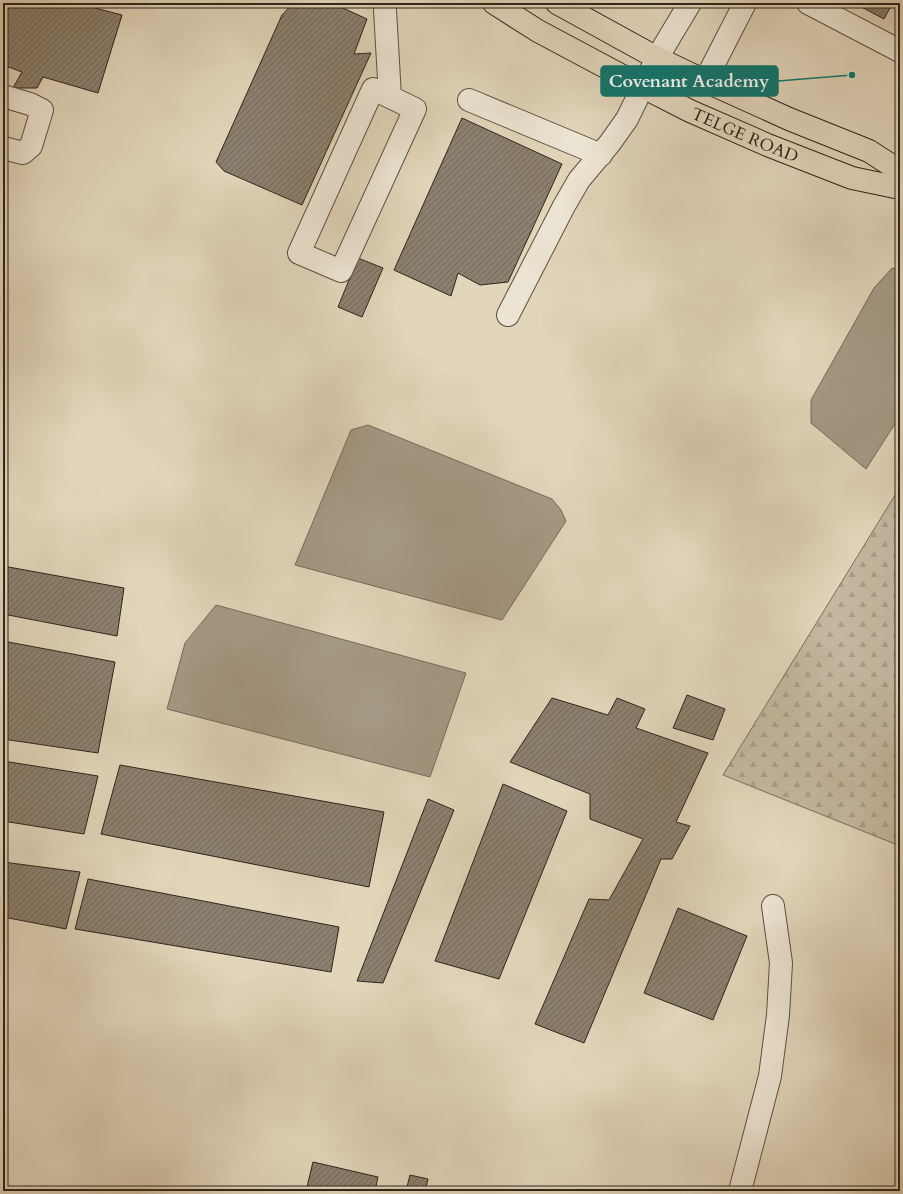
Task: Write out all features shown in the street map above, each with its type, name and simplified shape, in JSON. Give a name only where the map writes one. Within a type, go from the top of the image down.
[{"type":"main road","name":"TELGE ROAD","points":[[494,3],[538,31],[690,111],[770,146],[852,178],[900,188]]},
{"type":"main road","name":"TELGE ROAD","points":[[557,3],[657,58],[705,82],[789,119],[869,151],[900,171]]},
{"type":"lane","points":[[508,315],[579,180],[610,143],[626,119],[657,58],[690,3]]},
{"type":"lane","points":[[705,82],[745,3]]},
{"type":"lane","points":[[808,3],[900,51]]},
{"type":"lane","points":[[383,5],[390,97]]},
{"type":"lane","points":[[373,89],[390,97],[415,109],[341,271],[299,253],[373,89]]},
{"type":"lane","points":[[3,96],[30,104],[42,110],[31,146],[23,154],[3,148]]},
{"type":"lane","points":[[469,100],[600,154]]},
{"type":"lane","points":[[740,1191],[770,1076],[778,1014],[781,963],[773,906]]},
{"type":"green space","points":[[900,487],[900,846],[723,775]]},
{"type":"shaded area","points":[[892,268],[900,270],[900,416],[866,469],[811,423],[811,400],[874,288]]},
{"type":"shaded area","points":[[368,425],[552,499],[561,510],[566,521],[502,620],[295,565],[351,430]]},
{"type":"shaded area","points":[[216,605],[466,673],[430,777],[167,709],[185,643]]},
{"type":"building","points":[[3,3],[76,3],[122,15],[98,93],[43,77],[37,88],[13,88],[22,72],[3,65]]},
{"type":"building","points":[[293,3],[332,3],[367,19],[354,54],[371,53],[302,205],[224,171],[216,162],[282,15]]},
{"type":"building","points":[[854,3],[900,3],[900,8],[892,4],[884,19]]},
{"type":"building","points":[[462,118],[562,164],[508,282],[480,285],[458,273],[451,296],[394,270]]},
{"type":"building","points":[[358,258],[383,268],[362,317],[338,307]]},
{"type":"building","points":[[3,566],[124,588],[117,636],[3,614]]},
{"type":"building","points":[[3,641],[115,662],[98,753],[3,739]]},
{"type":"building","points":[[687,695],[725,709],[713,740],[673,728]]},
{"type":"building","points":[[552,698],[608,715],[617,698],[645,709],[636,728],[708,753],[676,822],[690,826],[672,859],[661,859],[584,1043],[535,1024],[589,899],[609,900],[643,839],[590,819],[590,794],[510,762]]},
{"type":"building","points":[[3,761],[98,776],[84,834],[3,821]]},
{"type":"building","points":[[120,765],[384,812],[369,887],[101,834]]},
{"type":"building","points":[[503,784],[567,811],[499,979],[435,961]]},
{"type":"building","points":[[428,799],[454,810],[383,983],[357,981]]},
{"type":"building","points":[[3,862],[80,872],[66,929],[3,917]]},
{"type":"building","points":[[88,879],[339,927],[331,972],[75,929]]},
{"type":"building","points":[[678,908],[747,936],[713,1020],[644,993]]},
{"type":"building","points":[[313,1162],[378,1177],[375,1191],[306,1191]]},
{"type":"building","points":[[410,1175],[428,1179],[425,1191],[406,1191]]},
{"type":"place","name":"Covenant Academy","points":[[852,75]]}]
